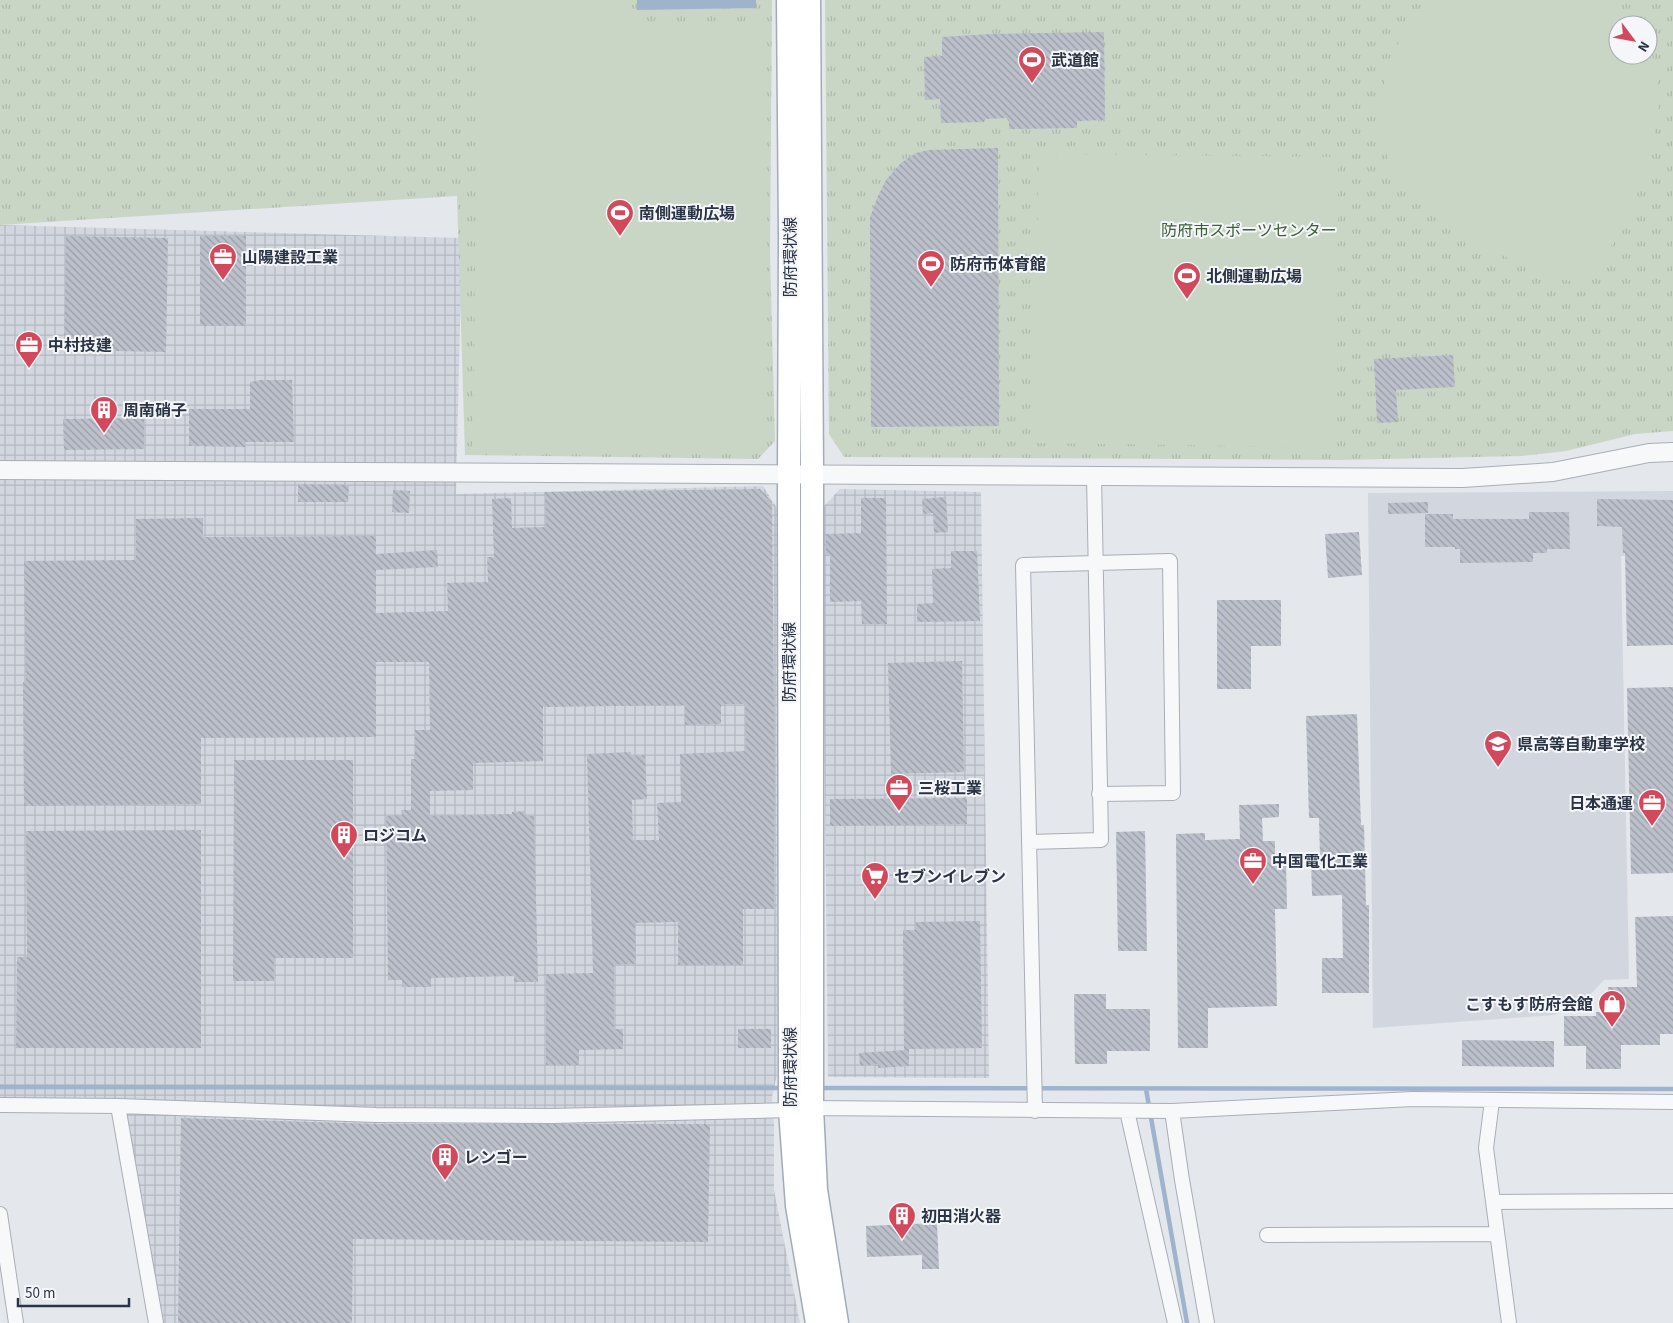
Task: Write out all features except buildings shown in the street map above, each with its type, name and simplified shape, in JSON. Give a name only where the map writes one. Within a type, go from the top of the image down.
[{"type":"main road","name":"防府環状線","points":[[788,0],[790,236],[790,1110],[797,1206],[817,1323]]},
{"type":"main road","name":"防府環状線","points":[[809,0],[812,474],[812,1108],[816,1190],[837,1323]]},
{"type":"street","points":[[0,470],[1463,478],[1553,472],[1649,453],[1673,452]]},
{"type":"street","points":[[1028,842],[1101,840],[1094,475]]},
{"type":"street","points":[[1035,1111],[1023,565],[1170,561],[1173,793],[1100,794]]},
{"type":"street","points":[[0,1105],[118,1106],[396,1115],[552,1116],[812,1108],[1172,1111],[1413,1099],[1673,1102]]},
{"type":"street","points":[[1492,1101],[1486,1148],[1509,1323]]},
{"type":"street","points":[[118,1106],[156,1323]]},
{"type":"street","points":[[1127,1111],[1175,1323]]},
{"type":"street","points":[[1172,1111],[1207,1323]]},
{"type":"street","points":[[1494,1202],[1673,1201]]},
{"type":"street","points":[[0,1214],[5,1279],[16,1323]]},
{"type":"street","points":[[1267,1235],[1497,1234]]},
{"type":"shaded area","points":[[0,225],[462,238],[456,494],[763,486],[777,508],[777,1075],[772,1097],[774,1190],[800,1323],[156,1323],[118,1106],[0,1105]]},
{"type":"shaded area","points":[[840,489],[981,492],[989,1078],[828,1077],[822,508]]},
{"type":"shaded area","name":"県高等自動車学校","points":[[1673,491],[1673,555],[1621,556],[1629,979],[1604,980],[1583,1002],[1554,1015],[1373,1028],[1368,493]]},
{"type":"green space","points":[[0,0],[772,0],[770,253],[775,441],[758,459],[465,455],[457,196],[0,225]]},
{"type":"green space","name":"南側運動広場","points":[[478,0],[627,0],[628,21],[766,25],[763,449],[473,451]]},
{"type":"green space","name":"防府市スポーツセンター","points":[[825,0],[1673,0],[1673,431],[1635,434],[1566,451],[1522,456],[1339,460],[844,457],[829,434]]},
{"type":"green space","points":[[1440,0],[1607,0],[1629,15],[1608,15],[1608,65],[1656,65],[1659,105],[1651,157],[1627,220],[1604,257],[1591,273],[1574,282],[1537,271],[1501,255],[1451,224],[1430,206],[1399,173],[1388,158],[1383,141],[1381,113],[1390,61],[1402,37],[1429,8]]},
{"type":"green space","name":"北側運動広場","points":[[1039,154],[1338,157],[1337,447],[1033,443]]},
{"type":"water","points":[[637,0],[756,0],[756,8],[637,10]]},
{"type":"waterway","points":[[0,1087],[784,1088]]},
{"type":"waterway","points":[[819,1088],[1673,1089]]},
{"type":"waterway","points":[[1146,1089],[1187,1323]]},
{"type":"place","name":"武道館","points":[[1032,84]]},
{"type":"place","name":"南側運動広場","points":[[620,237]]},
{"type":"place","name":"山陽建設工業","points":[[223,281]]},
{"type":"place","name":"防府市体育館","points":[[931,288]]},
{"type":"place","name":"北側運動広場","points":[[1187,300]]},
{"type":"place","name":"中村技建","points":[[29,369]]},
{"type":"place","name":"周南硝子","points":[[104,434]]},
{"type":"place","name":"県高等自動車学校","points":[[1498,768]]},
{"type":"place","name":"三桜工業","points":[[899,812]]},
{"type":"place","name":"日本通運","points":[[1652,827]]},
{"type":"place","name":"ロジコム","points":[[344,859]]},
{"type":"place","name":"中国電化工業","points":[[1253,885]]},
{"type":"place","name":"セブンイレブン","points":[[875,900]]},
{"type":"place","name":"こすもす防府会館","points":[[1612,1028]]},
{"type":"place","name":"レンゴー","points":[[445,1181]]},
{"type":"place","name":"初田消火器","points":[[902,1240]]}]
